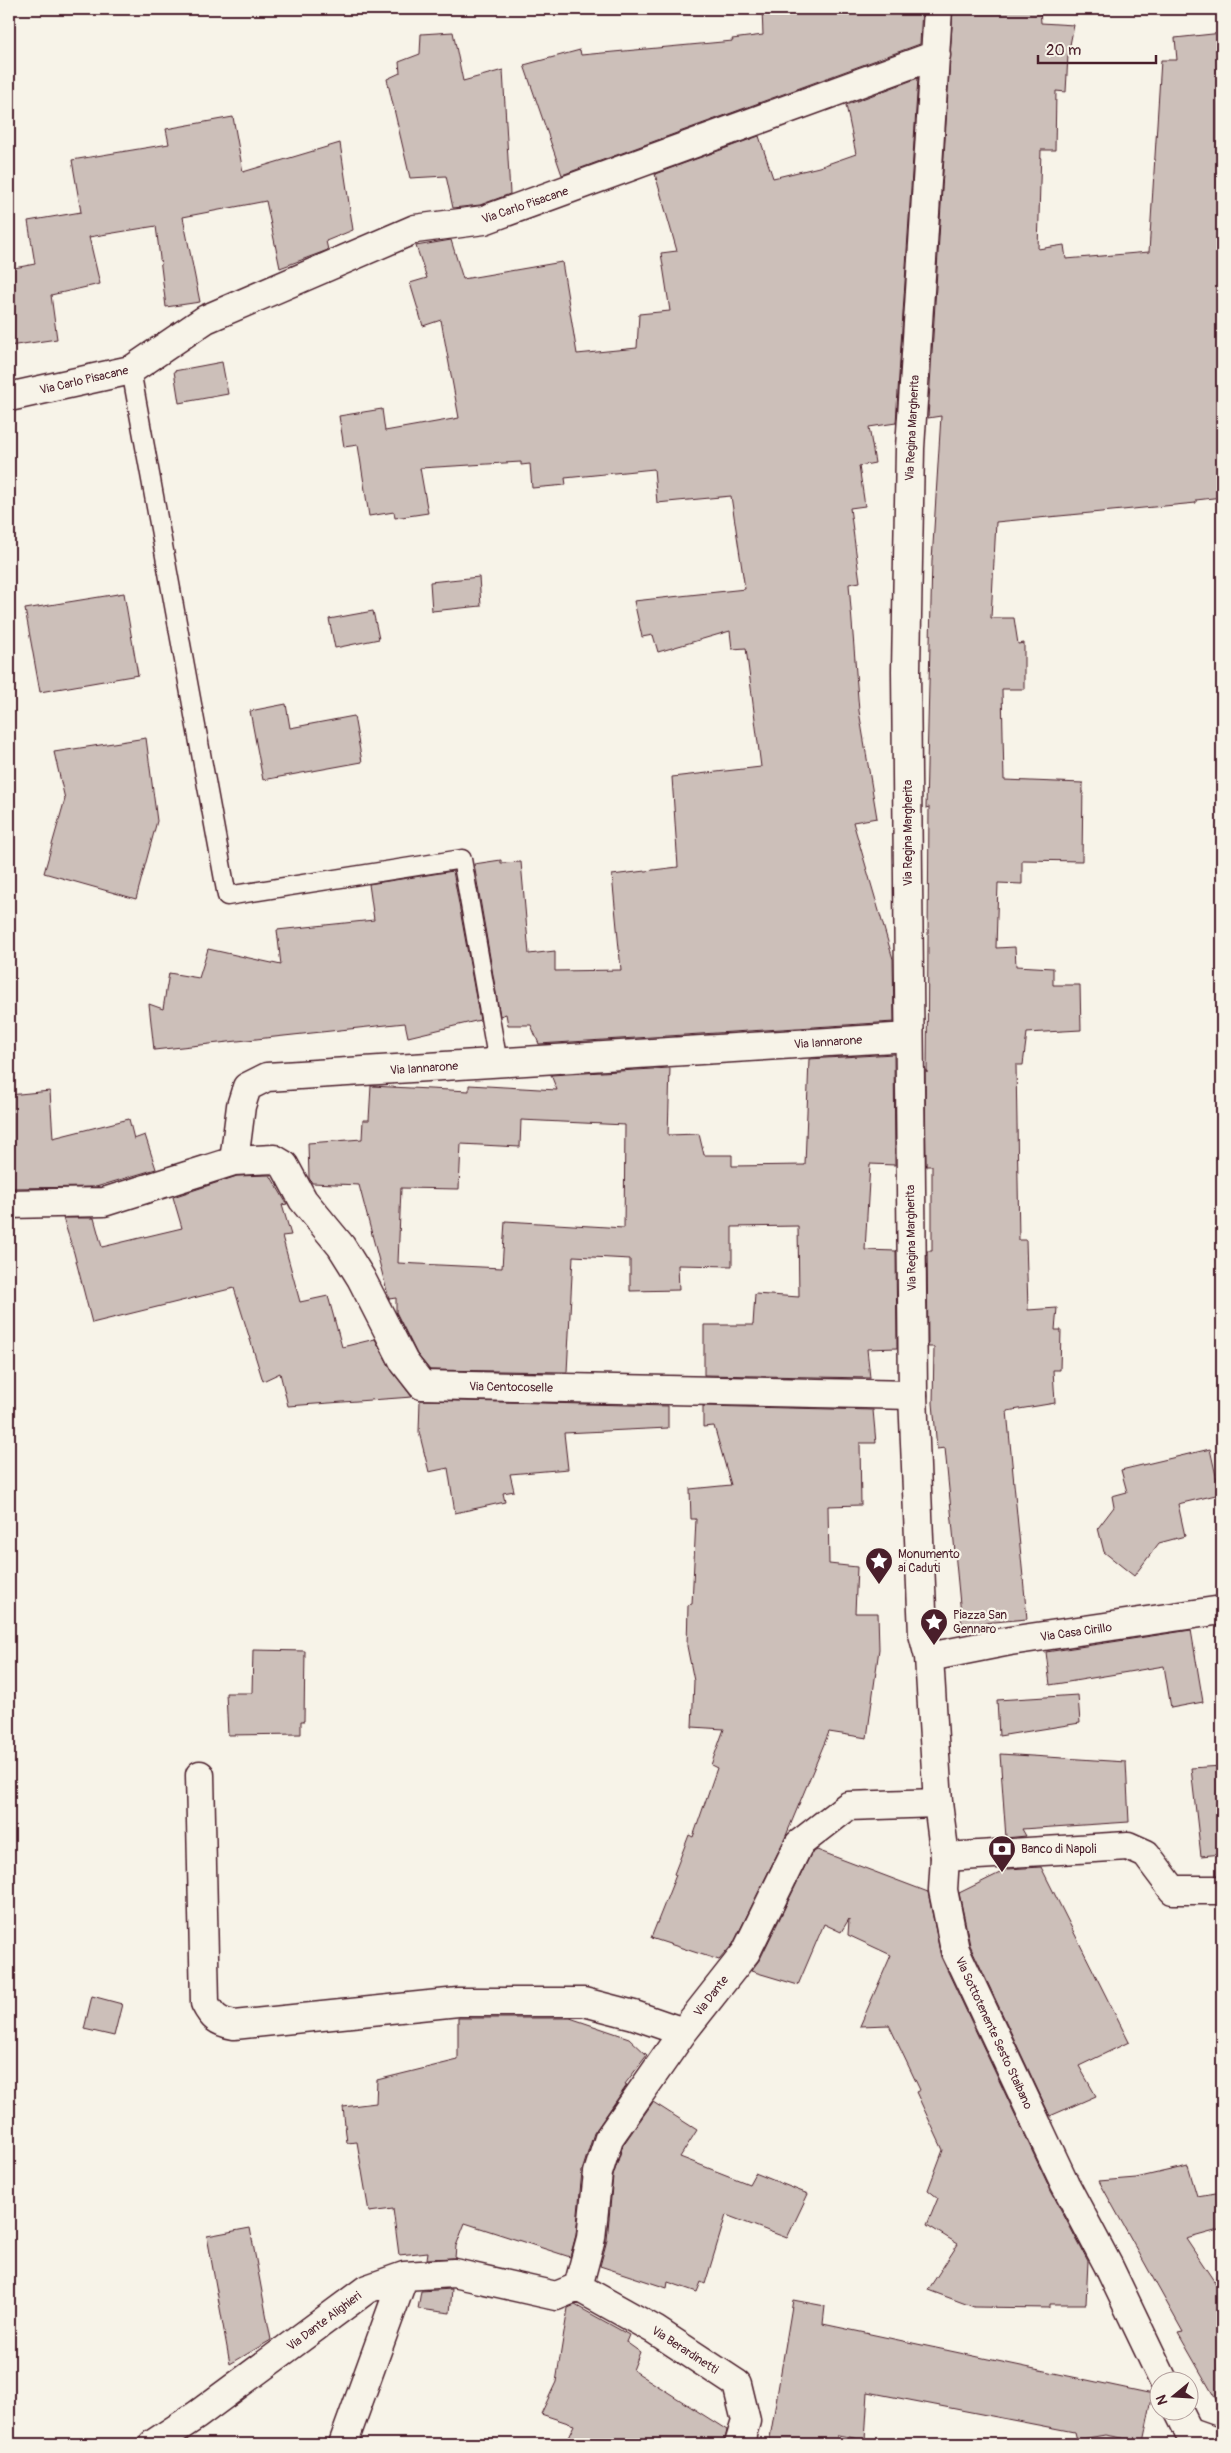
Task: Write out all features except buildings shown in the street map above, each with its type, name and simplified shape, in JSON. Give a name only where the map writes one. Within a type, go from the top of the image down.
[{"type":"street","name":"Via Regina Margherita","points":[[929,1657],[923,1634],[913,1395],[906,671],[910,448],[938,9]]},
{"type":"street","name":"Via Carlo Pisacane","points":[[9,397],[131,370],[206,319],[415,228],[484,220],[936,55]]},
{"type":"street","name":"Via Iannarone","points":[[234,1161],[240,1106],[247,1087],[268,1078],[909,1037]]},
{"type":"street","name":"Via Centocoselle","points":[[234,1161],[274,1159],[284,1165],[302,1200],[341,1246],[361,1278],[404,1362],[422,1385],[913,1395]]},
{"type":"street","points":[[9,1204],[104,1202],[234,1161]]},
{"type":"street","name":"Via Casa Cirillo","points":[[929,1657],[1010,1641],[1222,1610]]},
{"type":"street","name":"Via Sottotenente Sesto Staibano","points":[[929,1657],[938,1803],[945,1857],[943,1890],[955,1950],[1065,2184],[1108,2265],[1158,2370]]},
{"type":"street","points":[[200,1775],[205,2003],[210,2014],[220,2022],[234,2025],[458,2002],[584,2002],[634,2015],[683,2032]]},
{"type":"street","name":"Via Dante","points":[[578,2287],[591,2238],[598,2173],[609,2138],[683,2032],[746,1952],[799,1844],[848,1806],[938,1803]]},
{"type":"street","points":[[945,1857],[1128,1846],[1146,1854],[1173,1890],[1222,1890]]},
{"type":"street","name":"Via Dante Alighieri","points":[[153,2444],[197,2415],[367,2290],[404,2276],[454,2274],[556,2296],[578,2287]]},
{"type":"street","points":[[343,2444],[404,2276]]},
{"type":"street","name":"Via Berardinetti","points":[[578,2287],[655,2330],[737,2384],[746,2421],[739,2444]]},
{"type":"street","points":[[1187,2429],[1222,2443]]},
{"type":"lane","points":[[131,370],[227,896],[462,859],[498,1063]]},
{"type":"place","name":"Monumento ai Caduti","points":[[879,1585]]},
{"type":"place","name":"Piazza San Gennaro","points":[[934,1646]]},
{"type":"place","name":"Banco di Napoli","points":[[1002,1873]]}]
